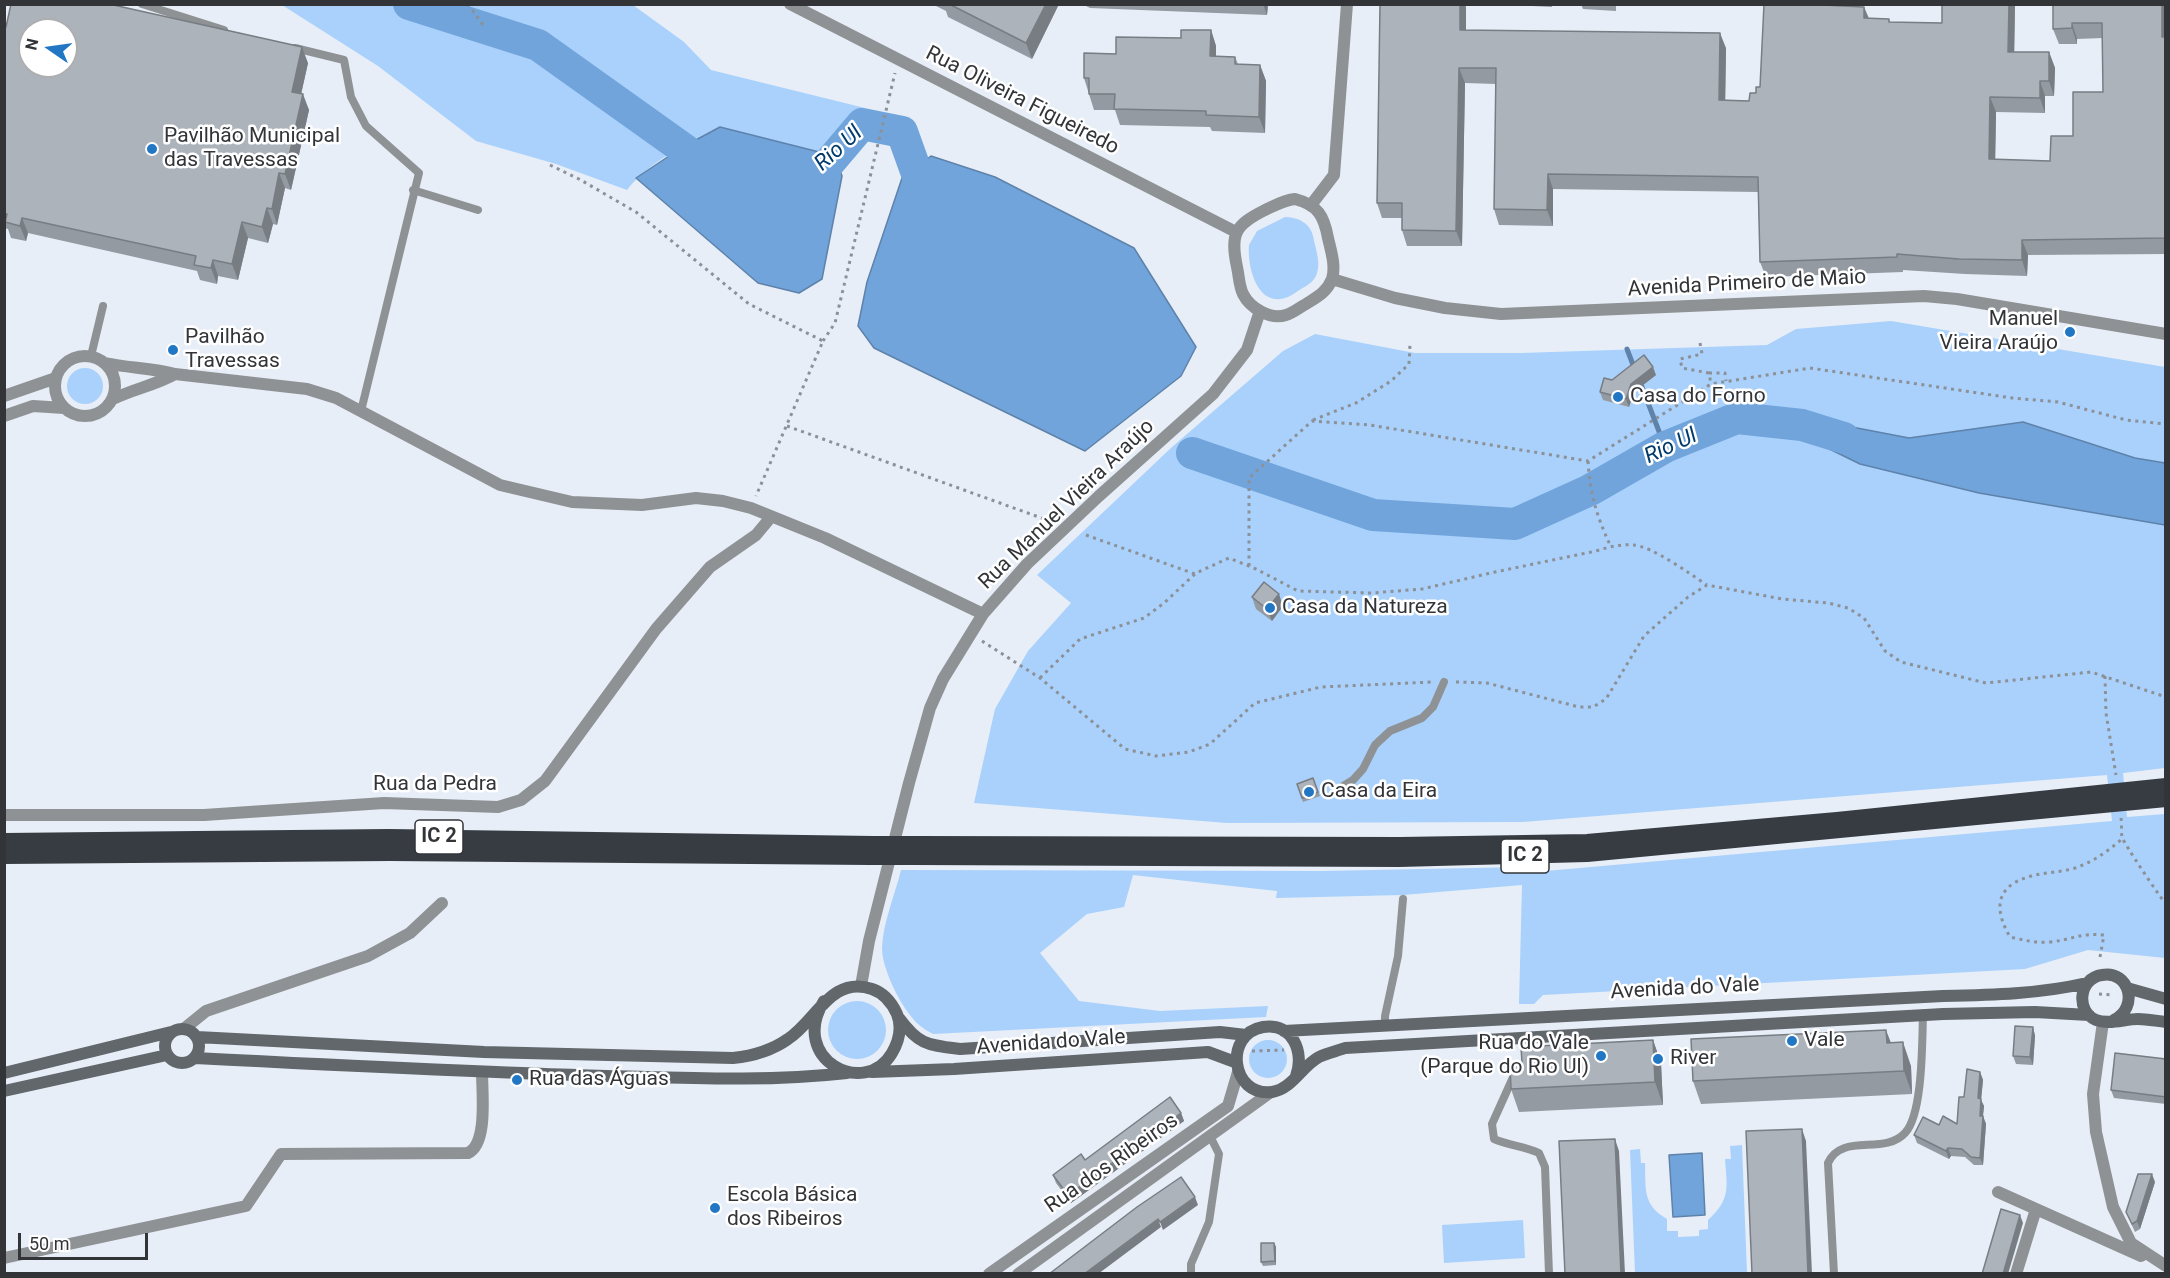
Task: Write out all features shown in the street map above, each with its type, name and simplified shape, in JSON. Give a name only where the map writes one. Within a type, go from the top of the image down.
[{"type":"highway","name":"IC 2","points":[[915,851],[1587,842],[1837,820],[2166,786]]},
{"type":"highway","name":"IC 2","points":[[4,841],[389,837],[915,851],[1399,859],[1587,854],[2166,799]]},
{"type":"highway","name":"IC 2","points":[[4,856],[872,850]]},
{"type":"main road","name":"Avenida do Vale","points":[[898,1017],[913,1036],[931,1046],[960,1049],[1220,1032],[1246,1035],[1255,1029],[1265,1027],[1275,1027],[1284,1031],[1385,1024],[2019,994],[2085,988],[2095,977],[2109,974],[2121,980],[2128,992],[2166,999]]},
{"type":"main road","points":[[171,1032],[165,1040],[167,1054],[176,1062],[182,1063],[195,1058],[482,1072],[731,1079],[806,1078],[868,1072],[880,1066],[891,1056],[900,1031],[898,1017],[893,1006],[884,996],[861,986],[847,987],[835,992],[824,1001],[810,1020],[787,1040],[768,1051],[733,1058],[484,1052],[197,1037]]},
{"type":"main road","points":[[2085,988],[2084,1007],[2088,1015]]},
{"type":"main road","points":[[2108,1021],[2124,1013],[2128,1005],[2128,992]]},
{"type":"main road","points":[[824,1001],[813,1025],[814,1039],[819,1051],[833,1065],[851,1073]]},
{"type":"main road","name":"Avenida do Vale","points":[[868,1072],[954,1069],[1208,1052],[1237,1062],[1244,1081],[1252,1088],[1271,1092],[1290,1084],[1319,1057],[1345,1048],[1531,1043],[1923,1015],[2063,1012],[2088,1015],[2108,1021],[2139,1019],[2166,1022]]},
{"type":"main road","points":[[4,1072],[185,1028],[197,1037],[199,1047],[195,1058]]},
{"type":"main road","points":[[1284,1031],[1293,1037],[1299,1050],[1300,1066],[1296,1076]]},
{"type":"main road","points":[[1237,1062],[1240,1043],[1246,1035]]},
{"type":"main road","points":[[4,1091],[167,1054]]},
{"type":"street","name":"Rua Oliveira Figueiredo","points":[[790,4],[1236,232]]},
{"type":"street","points":[[1311,205],[1334,176],[1347,4]]},
{"type":"street","points":[[1295,199],[1311,205],[1325,220],[1333,261],[1332,279],[1320,295],[1286,315],[1269,315],[1260,311],[1242,293],[1233,247],[1236,232],[1247,219],[1286,200],[1295,199]]},
{"type":"street","name":"Avenida Primeiro de Maio","points":[[1332,279],[1395,298],[1445,308],[1501,314],[1924,296],[1957,299],[2165,334]]},
{"type":"street","name":"Rua Manuel Vieira Araújo","points":[[861,986],[879,897],[930,708],[943,679],[983,614],[1027,564],[1213,394],[1247,350],[1260,311]]},
{"type":"street","points":[[175,374],[163,381],[113,399],[100,413],[91,416],[81,416],[64,408],[55,388],[56,378],[68,361],[76,357],[90,356],[105,363],[175,374],[307,389],[336,398],[500,485],[572,502],[642,505],[696,498],[723,501],[751,508],[825,538],[983,614]]},
{"type":"street","points":[[105,363],[115,380],[116,389],[113,399]]},
{"type":"street","points":[[4,396],[56,378]]},
{"type":"street","points":[[4,416],[33,406],[64,408]]},
{"type":"street","name":"Rua da Pedra","points":[[4,815],[204,815],[384,803],[498,807],[521,800],[545,781],[656,629],[710,567],[756,535],[771,517]]},
{"type":"street","points":[[185,1028],[206,1011],[368,956],[410,933],[442,903]]},
{"type":"street","points":[[2108,1021],[2093,1094],[2096,1132],[2113,1207],[2131,1243],[2166,1266]]},
{"type":"street","name":"Rua dos Ribeiros","points":[[989,1274],[1228,1106],[1237,1062]]},
{"type":"street","points":[[4,1258],[246,1206],[281,1154],[468,1154],[474,1151],[481,1138],[482,1072]]},
{"type":"street","name":"Rua dos Ribeiros","points":[[1018,1274],[1271,1092]]},
{"type":"street","points":[[1998,1192],[2136,1255],[2151,1257]]},
{"type":"street","points":[[2016,1274],[2036,1209]]},
{"type":"lane","points":[[142,4],[229,32]]},
{"type":"lane","points":[[286,46],[344,60],[351,97],[366,126],[419,172],[360,411]]},
{"type":"lane","points":[[413,190],[478,210]]},
{"type":"lane","points":[[90,356],[103,306]]},
{"type":"lane","points":[[1340,788],[1353,780],[1363,769],[1375,745],[1390,731],[1422,718],[1433,707],[1444,682]]},
{"type":"lane","points":[[1385,1024],[1398,956],[1403,899]]},
{"type":"lane","points":[[1834,1274],[1828,1163],[1833,1153],[1842,1148],[1894,1141],[1906,1133],[1914,1114],[1922,1067],[1923,1015]]},
{"type":"lane","points":[[1517,1068],[1492,1124],[1494,1139],[1508,1146],[1526,1147],[1539,1153],[1545,1167],[1549,1274]]},
{"type":"lane","points":[[1191,1274],[1191,1264],[1209,1222],[1219,1154],[1210,1136]]},
{"type":"path","points":[[468,4],[485,28]]},
{"type":"path","points":[[751,508],[824,341],[835,323],[898,60]]},
{"type":"path","points":[[550,165],[636,212],[749,304],[824,341]]},
{"type":"path","points":[[1700,343],[1702,354],[1680,359],[1682,368],[1709,373],[1725,373],[1726,381]]},
{"type":"path","points":[[1249,566],[1249,478],[1312,421],[1356,403],[1391,381],[1409,364],[1410,344]]},
{"type":"path","points":[[1312,421],[1370,425],[1588,460],[1711,384],[1810,368],[2012,398],[2058,402],[2126,420],[2166,424]]},
{"type":"path","points":[[1709,373],[1711,384]]},
{"type":"path","points":[[787,426],[1047,520]]},
{"type":"path","points":[[1588,460],[1590,490],[1598,518],[1610,546]]},
{"type":"path","points":[[1086,535],[1195,574]]},
{"type":"path","points":[[1040,678],[1080,639],[1144,618],[1195,574],[1229,558],[1298,591],[1371,593],[1422,589],[1610,546],[1634,545],[1650,551],[1707,585],[1782,600],[1828,603],[1848,608],[1864,618],[1885,651],[1901,662],[1986,683],[2091,672],[2166,697]]},
{"type":"path","points":[[978,638],[1040,678],[1125,749],[1156,756],[1189,752],[1210,744],[1256,702],[1321,687],[1444,682],[1487,683],[1579,707],[1593,707],[1606,699],[1644,636],[1688,597],[1707,585]]},
{"type":"path","points":[[2105,676],[2106,713],[2117,780]]},
{"type":"path","points":[[2121,813],[2122,839],[2160,899],[2166,904]]},
{"type":"path","points":[[2100,957],[2104,936],[2089,933],[2050,942],[2027,941],[2010,937],[2001,921],[1999,903],[2007,889],[2025,878],[2076,868],[2097,858],[2122,839]]},
{"type":"path","points":[[2085,988],[2128,992]]},
{"type":"path","points":[[1237,1062],[1299,1050]]},
{"type":"shaded area","points":[[282,5],[633,5],[684,42],[711,70],[865,108],[832,155],[720,127],[646,170],[627,190],[556,164],[476,141],[378,66]]},
{"type":"shaded area","points":[[720,127],[835,156],[842,176],[822,279],[799,293],[758,283],[636,178],[681,148]]},
{"type":"shaded area","points":[[931,156],[995,177],[1134,248],[1196,347],[1181,376],[1085,451],[874,348],[858,326],[867,282],[902,178]]},
{"type":"shaded area","points":[[1285,217],[1299,220],[1311,231],[1318,269],[1315,278],[1309,284],[1289,297],[1275,299],[1267,296],[1255,282],[1250,263],[1249,245],[1257,231]]},
{"type":"shaded area","points":[[1891,321],[2165,367],[2165,768],[2123,773],[2127,817],[2165,814],[2165,958],[2088,950],[2025,969],[1543,995],[1534,1004],[1519,1004],[1522,885],[1403,895],[1276,898],[1277,891],[1133,875],[1124,907],[1087,914],[1040,953],[1079,1001],[1160,1011],[1268,1006],[1266,1017],[933,1034],[918,1024],[906,1009],[889,978],[882,948],[887,918],[901,870],[1323,871],[1522,867],[1523,873],[2112,821],[2107,775],[1523,822],[1227,823],[974,803],[995,709],[1028,651],[1071,603],[1037,575],[1172,447],[1283,351],[1315,334],[1415,353],[1521,353],[1767,345],[1796,329]]},
{"type":"shaded area","points":[[85,368],[98,373],[103,386],[98,399],[85,404],[72,399],[67,386],[72,373]]},
{"type":"shaded area","points":[[2023,422],[2135,458],[2165,463],[2165,525],[1979,493],[1860,464],[1807,438],[1802,425],[1831,423],[1909,438]]},
{"type":"shaded area","points":[[857,1001],[868,1003],[881,1014],[886,1030],[884,1041],[873,1054],[857,1059],[846,1057],[833,1046],[828,1030],[830,1019],[841,1006]]},
{"type":"shaded area","points":[[1268,1040],[1281,1046],[1287,1059],[1281,1072],[1268,1078],[1255,1072],[1249,1059],[1255,1046]]},
{"type":"shaded area","points":[[1742,1145],[1747,1273],[1635,1273],[1630,1150],[1640,1149],[1641,1163],[1645,1163],[1649,1202],[1659,1214],[1667,1219],[1667,1231],[1678,1231],[1678,1237],[1699,1236],[1699,1230],[1708,1229],[1708,1220],[1721,1206],[1726,1193],[1725,1159],[1731,1159],[1730,1146]]},
{"type":"shaded area","points":[[1702,1153],[1705,1215],[1673,1217],[1669,1155]]},
{"type":"shaded area","points":[[1523,1220],[1525,1258],[1444,1263],[1442,1225]]},
{"type":"building","name":"Pavilhão Municipal das Travessas","points":[[11,4],[109,4],[302,47],[292,92],[303,94],[285,174],[279,173],[272,209],[267,208],[262,227],[242,222],[232,264],[213,260],[211,268],[194,265],[196,256],[22,218],[20,226],[5,222],[7,214],[4,214],[4,27],[6,27]]},
{"type":"building","points":[[949,4],[1046,4],[1026,43]]},
{"type":"building","points":[[1380,4],[1460,4],[1460,30],[1720,33],[1719,100],[1749,101],[1750,93],[1756,93],[1756,87],[1760,87],[1764,4],[1864,7],[1864,18],[1889,19],[1889,22],[1942,23],[1942,4],[2009,4],[2008,52],[2049,52],[2049,81],[2040,81],[2040,98],[1990,97],[1989,159],[2050,161],[2051,136],[2073,136],[2073,92],[2103,92],[2102,23],[2072,23],[2072,28],[2053,29],[2053,4],[2162,4],[2162,37],[2166,37],[2166,238],[2022,240],[2022,260],[1959,259],[1897,254],[1897,257],[1760,262],[1758,177],[1548,174],[1547,210],[1494,209],[1496,68],[1459,68],[1456,231],[1402,230],[1402,203],[1377,203]]},
{"type":"building","points":[[1181,30],[1211,30],[1210,56],[1235,57],[1235,64],[1260,65],[1259,117],[1206,115],[1206,111],[1114,109],[1115,94],[1089,94],[1089,78],[1084,78],[1084,53],[1116,54],[1116,37],[1181,38]]},
{"type":"building","points":[[1644,355],[1653,367],[1631,384],[1626,399],[1600,392],[1604,378],[1612,380]]},
{"type":"building","points":[[1264,582],[1279,594],[1267,609],[1252,597]]},
{"type":"building","name":"Casa da Eira","points":[[1313,778],[1318,792],[1302,798],[1297,784]]},
{"type":"building","points":[[2015,1026],[2033,1027],[2030,1057],[2013,1056]]},
{"type":"building","points":[[1886,1030],[1887,1043],[1903,1042],[1904,1071],[1693,1081],[1691,1039]]},
{"type":"building","points":[[1653,1040],[1655,1082],[1511,1089],[1510,1064],[1522,1063],[1521,1047]]},
{"type":"building","points":[[2115,1053],[2166,1059],[2166,1097],[2111,1090]]},
{"type":"building","points":[[1967,1069],[1980,1072],[1978,1098],[1981,1099],[1980,1116],[1983,1116],[1980,1158],[1971,1157],[1962,1149],[1948,1148],[1946,1151],[1914,1135],[1923,1117],[1939,1125],[1943,1116],[1957,1124],[1959,1097],[1964,1097]]},
{"type":"building","points":[[1170,1097],[1181,1113],[1068,1195],[1053,1175],[1081,1154],[1085,1160]]},
{"type":"building","points":[[1802,1129],[1808,1274],[1752,1274],[1746,1131]]},
{"type":"building","points":[[1615,1139],[1621,1274],[1565,1274],[1559,1141]]},
{"type":"building","points":[[2138,1174],[2152,1174],[2137,1221],[2132,1224],[2126,1212]]},
{"type":"building","points":[[1181,1177],[1195,1197],[1160,1222],[1158,1219],[1084,1274],[1049,1274],[1137,1207]]},
{"type":"building","points":[[2001,1209],[2020,1215],[2003,1274],[1982,1274]]},
{"type":"building","points":[[1261,1243],[1274,1243],[1275,1261],[1261,1262]]},
{"type":"waterway","name":"Rio Ul","points":[[409,4],[538,45],[716,172]]},
{"type":"waterway","name":"Rio Ul","points":[[801,179],[823,170],[862,124],[902,132],[930,210]]},
{"type":"waterway","points":[[1627,349],[1635,370]]},
{"type":"waterway","points":[[1640,382],[1665,447]]},
{"type":"waterway","name":"Rio Ul","points":[[1192,453],[1373,515],[1515,524],[1590,490],[1665,447],[1737,418],[1802,425],[1844,438]]},
{"type":"place","name":"Pavilhão Municipal das Travessas","points":[[152,149]]},
{"type":"place","name":"Manuel Vieira Araújo","points":[[2070,332]]},
{"type":"place","name":"Pavilhão Travessas","points":[[173,350]]},
{"type":"place","name":"Casa do Forno","points":[[1618,397]]},
{"type":"place","name":"Casa da Natureza","points":[[1270,608]]},
{"type":"place","name":"Casa da Eira","points":[[1309,792]]},
{"type":"place","name":"Vale","points":[[1792,1041]]},
{"type":"place","name":"Rua do Vale (Parque do Rio Ul)","points":[[1601,1056]]},
{"type":"place","name":"River","points":[[1658,1059]]},
{"type":"place","name":"Rua das Águas","points":[[517,1080]]},
{"type":"place","name":"Escola Básica dos Ribeiros","points":[[715,1208]]}]
